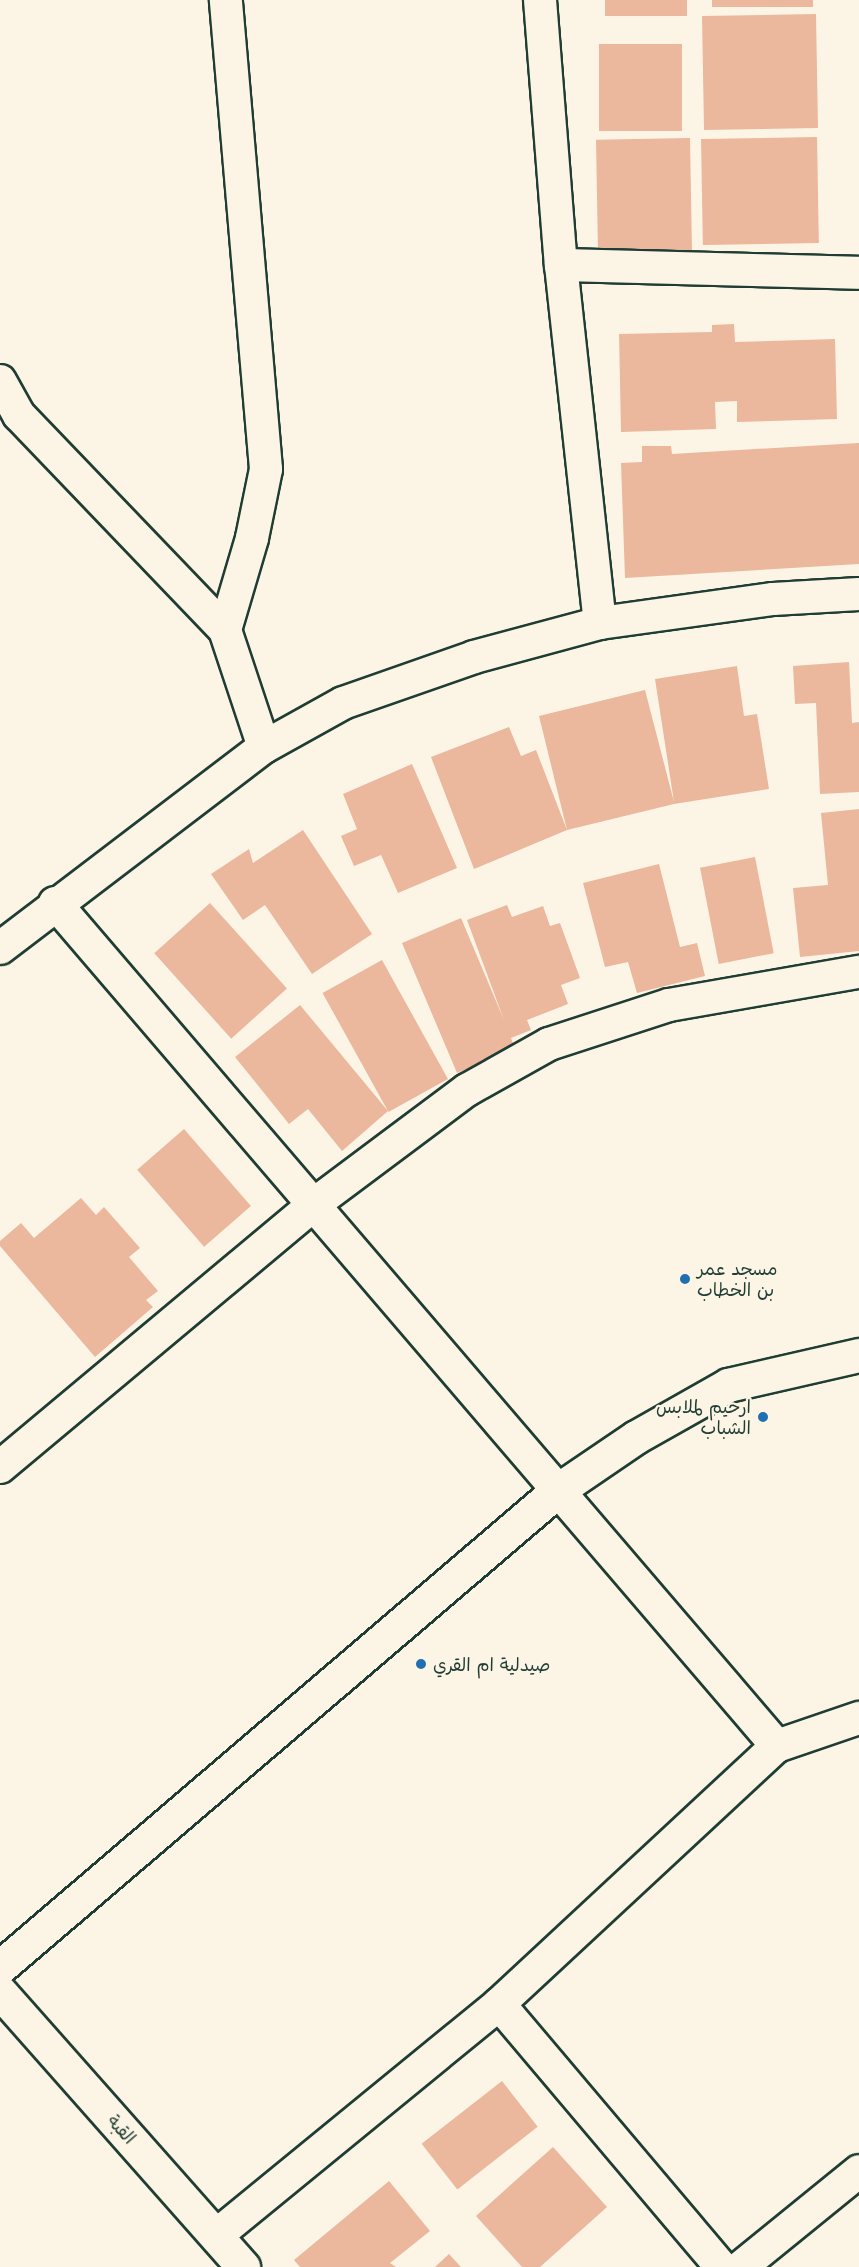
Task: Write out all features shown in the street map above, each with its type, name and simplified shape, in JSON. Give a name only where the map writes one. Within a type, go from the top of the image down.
[{"type":"main road","points":[[0,1967],[558,1490],[636,1437],[728,1385],[859,1355]]},
{"type":"main road","name":"القبة","points":[[0,1992],[243,2267]]},
{"type":"street","points":[[225,630],[252,538],[266,469],[226,0]]},
{"type":"street","points":[[540,0],[561,265],[600,623]]},
{"type":"street","points":[[561,265],[859,273]]},
{"type":"street","points":[[0,381],[19,415],[225,630],[264,747]]},
{"type":"street","points":[[0,948],[55,903],[264,747],[343,703],[474,657],[600,623],[773,599],[859,594]]},
{"type":"street","points":[[55,903],[777,1746]]},
{"type":"street","points":[[0,1467],[313,1205],[467,1090],[549,1044],[669,1005],[859,972]]},
{"type":"street","points":[[217,2235],[499,2004],[777,1746],[859,1718]]},
{"type":"street","points":[[499,2004],[721,2267]]},
{"type":"street","points":[[741,2267],[859,2170]]},
{"type":"building","points":[[605,0],[687,0],[687,16],[605,16]]},
{"type":"building","points":[[712,0],[813,0],[813,7],[712,7]]},
{"type":"building","points":[[816,14],[818,128],[704,130],[702,16]]},
{"type":"building","points":[[599,44],[682,44],[682,131],[599,131]]},
{"type":"building","points":[[817,137],[819,243],[703,245],[701,139]]},
{"type":"building","points":[[690,138],[692,252],[598,254],[596,140]]},
{"type":"building","points":[[734,324],[735,342],[835,339],[837,419],[737,422],[737,401],[715,402],[716,429],[621,432],[619,334],[712,332],[712,325]]},
{"type":"building","points":[[859,443],[859,564],[625,578],[621,463],[642,462],[642,446],[671,446],[672,454]]},
{"type":"building","points":[[849,662],[852,723],[859,722],[859,792],[820,794],[816,703],[795,704],[793,666]]},
{"type":"building","points":[[737,666],[744,716],[757,714],[769,789],[674,804],[567,830],[539,716],[645,690],[674,802],[655,679]]},
{"type":"building","points":[[509,727],[521,756],[536,750],[567,830],[474,869],[431,757]]},
{"type":"building","points":[[412,764],[457,868],[398,893],[381,855],[354,866],[341,836],[357,829],[343,794]]},
{"type":"building","points":[[859,809],[859,951],[800,957],[793,888],[828,885],[821,813]]},
{"type":"building","points":[[303,830],[372,934],[312,974],[265,905],[243,920],[211,874],[249,849],[253,863]]},
{"type":"building","points":[[755,857],[774,953],[719,964],[700,868]]},
{"type":"building","points":[[659,864],[680,947],[697,943],[705,976],[637,993],[628,962],[605,967],[583,883]]},
{"type":"building","points":[[210,903],[287,988],[231,1039],[154,953]]},
{"type":"building","points":[[507,905],[512,917],[543,906],[550,926],[560,923],[580,978],[561,985],[568,1004],[527,1020],[531,1030],[511,1038],[515,1048],[457,1073],[402,943],[461,918],[504,1020],[467,920]]},
{"type":"building","points":[[382,960],[448,1079],[388,1112],[323,993]]},
{"type":"building","points":[[300,1005],[388,1111],[342,1151],[308,1109],[289,1124],[235,1057]]},
{"type":"building","points":[[184,1129],[251,1206],[204,1247],[137,1170]]},
{"type":"building","points":[[81,1198],[96,1215],[104,1207],[140,1248],[129,1257],[158,1291],[146,1300],[153,1307],[95,1357],[0,1246],[0,1241],[21,1223],[34,1238]]},
{"type":"building","points":[[502,2081],[538,2127],[457,2190],[422,2144]]},
{"type":"building","points":[[553,2147],[607,2207],[540,2267],[522,2267],[476,2216]]},
{"type":"building","points":[[389,2181],[430,2231],[390,2263],[396,2267],[300,2267],[294,2260]]},
{"type":"building","points":[[449,2254],[461,2267],[435,2267]]},
{"type":"place","name":"مسجد عمر بن الخطاب","points":[[685,1279]]},
{"type":"place","name":"ارحيم لملابس الشباب","points":[[763,1417]]},
{"type":"place","name":"صيدلية ام القري","points":[[421,1664]]}]
